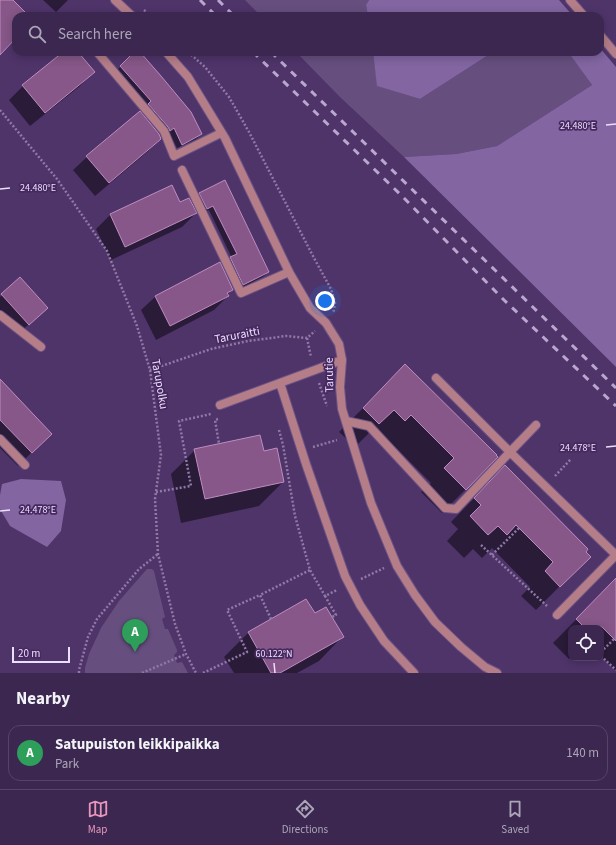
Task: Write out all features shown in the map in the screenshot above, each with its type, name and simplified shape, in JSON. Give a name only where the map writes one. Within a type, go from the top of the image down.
[{"type":"street","points":[[115,0],[128,12]]},
{"type":"street","points":[[570,0],[580,12]]},
{"type":"street","points":[[604,40],[616,54]]},
{"type":"street","points":[[100,56],[164,131],[174,156],[221,133]]},
{"type":"street","name":"Tarutie","points":[[170,56],[188,77],[221,133],[289,272],[310,308],[326,323],[339,344],[342,360],[340,387],[342,409],[373,509],[397,566],[415,595],[435,622],[461,647],[485,666],[497,673]]},
{"type":"street","points":[[182,170],[241,294],[289,272]]},
{"type":"street","points":[[0,315],[41,347]]},
{"type":"street","points":[[220,405],[342,360]]},
{"type":"street","points":[[436,378],[616,555],[557,616]]},
{"type":"street","points":[[280,383],[306,464],[345,576],[360,605],[384,641],[414,673]]},
{"type":"street","points":[[346,421],[369,426],[445,508],[456,509],[536,425]]},
{"type":"street","points":[[0,439],[25,465]]},
{"type":"path","points":[[192,56],[229,97],[249,132],[331,289],[335,302],[334,310],[326,323]]},
{"type":"path","name":"Tarupolku","points":[[0,110],[57,179],[107,251],[136,326],[150,370],[161,455],[155,499],[158,554],[175,624],[186,654],[196,673]]},
{"type":"path","name":"Taruraitti","points":[[150,370],[211,349],[248,341],[286,336],[307,338],[326,323]]},
{"type":"path","points":[[156,492],[191,486],[180,422],[214,414]]},
{"type":"path","points":[[219,444],[215,420],[222,417]]},
{"type":"path","points":[[277,423],[283,445],[295,516],[310,570],[336,615],[332,617]]},
{"type":"path","points":[[302,450],[338,439]]},
{"type":"path","points":[[546,486],[572,460]]},
{"type":"path","points":[[492,555],[519,528]]},
{"type":"path","points":[[481,545],[557,616]]},
{"type":"path","points":[[79,673],[88,637],[97,619],[139,569],[158,554]]},
{"type":"path","points":[[325,596],[385,568]]},
{"type":"path","points":[[202,673],[247,652],[227,610],[310,570]]},
{"type":"path","points":[[260,595],[271,619]]},
{"type":"path","points":[[604,649],[616,637]]},
{"type":"path","points":[[142,673],[186,654]]},
{"type":"path","points":[[604,659],[616,670]]},
{"type":"shaded area","points":[[245,0],[369,0],[366,5],[367,12],[257,12]]},
{"type":"shaded area","points":[[369,0],[559,0],[570,12],[367,12],[366,5]]},
{"type":"shaded area","points":[[604,53],[616,67],[616,367],[404,157],[456,154],[497,146],[592,85],[571,56],[604,56]]},
{"type":"shaded area","points":[[300,56],[374,56],[378,86],[420,99],[487,56],[571,56],[592,85],[497,146],[456,154],[404,157],[340,97]]},
{"type":"shaded area","points":[[373,56],[487,56],[420,99],[377,86]]},
{"type":"shaded area","points":[[21,479],[61,481],[66,500],[61,531],[47,547],[10,526],[0,509],[2,484]]},
{"type":"shaded area","points":[[147,569],[152,569],[154,571],[165,617],[162,619],[165,629],[168,629],[177,650],[174,655],[177,663],[182,662],[188,673],[85,673],[89,654],[101,628],[119,601]]},
{"type":"building","points":[[0,0],[13,0],[25,12],[12,12],[12,42],[0,55]]},
{"type":"building","points":[[58,56],[81,56],[95,72],[45,113],[22,85]]},
{"type":"building","points":[[130,56],[144,56],[191,112],[202,134],[182,145],[174,128],[170,131],[148,104],[151,101],[120,66]]},
{"type":"building","points":[[140,111],[159,134],[161,139],[109,183],[86,156]]},
{"type":"building","points":[[225,180],[269,272],[243,285],[230,257],[237,254],[213,206],[207,209],[199,193]]},
{"type":"building","points":[[172,185],[180,202],[189,198],[197,213],[125,247],[110,214]]},
{"type":"building","points":[[220,262],[233,290],[227,293],[229,296],[170,326],[155,296]]},
{"type":"building","points":[[20,277],[48,308],[29,325],[1,294]]},
{"type":"building","points":[[405,364],[498,457],[466,490],[444,468],[454,458],[411,415],[405,421],[394,410],[379,424],[363,408]]},
{"type":"building","points":[[0,379],[52,434],[32,453],[0,420]]},
{"type":"building","points":[[260,435],[264,451],[277,448],[284,482],[205,499],[194,449]]},
{"type":"building","points":[[505,465],[588,549],[586,552],[591,557],[560,587],[545,571],[553,562],[516,525],[507,535],[498,526],[488,535],[470,516],[481,505],[474,498]]},
{"type":"building","points":[[616,578],[616,641],[604,629],[604,625],[582,625],[576,619]]},
{"type":"building","points":[[306,599],[315,613],[326,607],[344,637],[280,673],[271,673],[248,632]]},
{"type":"railway","points":[[200,0],[212,12]]},
{"type":"railway","points":[[218,0],[230,12]]},
{"type":"railway","points":[[257,56],[402,196],[504,300],[616,406]]},
{"type":"railway","points":[[275,56],[616,388]]},
{"type":"place","name":"Satupuiston leikkipaikka","points":[[135,652]]}]
